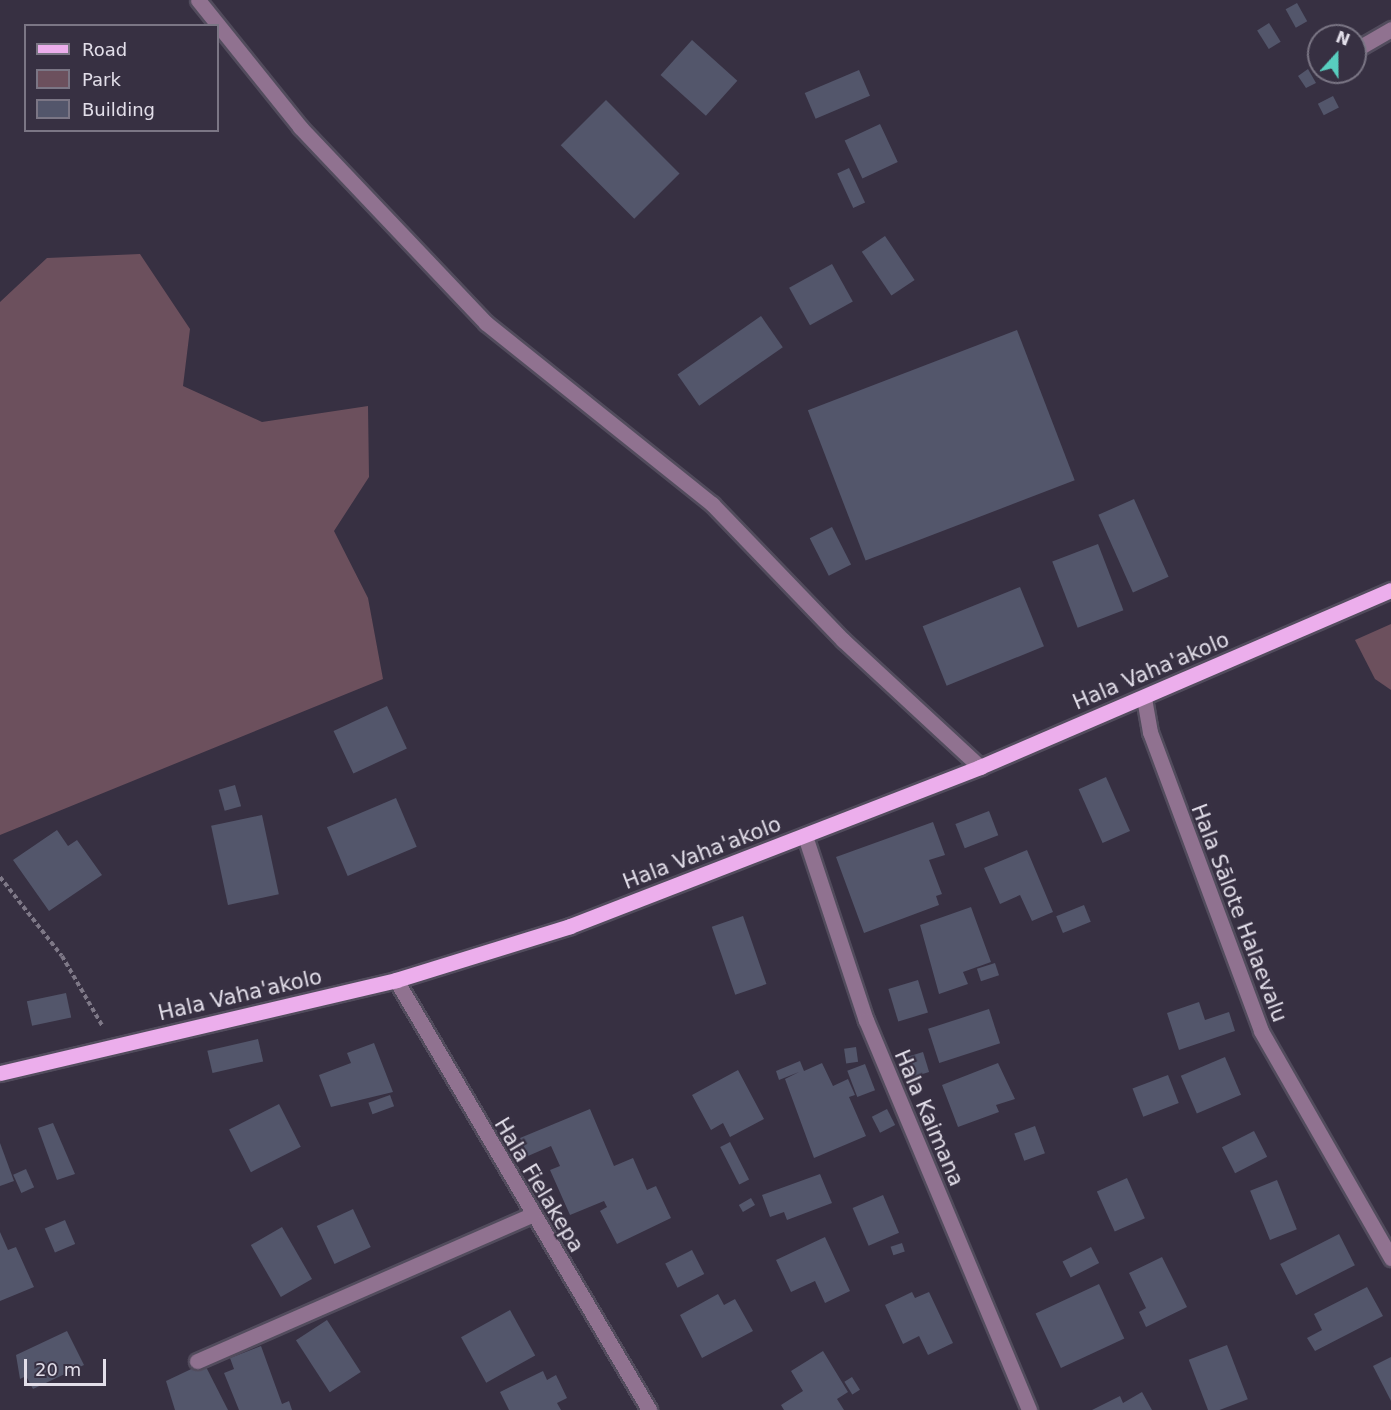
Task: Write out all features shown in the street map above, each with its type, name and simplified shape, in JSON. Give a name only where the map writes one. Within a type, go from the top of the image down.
[{"type":"main road","name":"Hala Vaha'akolo","points":[[0,1073],[396,980],[570,926],[980,767],[1391,591]]},
{"type":"street","points":[[198,0],[217,24]]},
{"type":"street","points":[[219,26],[300,127],[486,323],[712,504],[843,640],[980,767]]},
{"type":"street","points":[[1367,43],[1391,29]]},
{"type":"street","name":"Hala Sālote Halaevalu","points":[[1144,698],[1149,732],[1261,1031],[1391,1258]]},
{"type":"street","name":"Hala Kaimana","points":[[805,836],[866,1020],[1029,1410]]},
{"type":"street","name":"Hala Fielakepa","points":[[396,980],[649,1410]]},
{"type":"street","points":[[197,1361],[533,1215]]},
{"type":"path","points":[[0,877],[62,956],[114,1046]]},
{"type":"green space","points":[[140,254],[190,329],[183,386],[262,422],[368,406],[369,477],[334,531],[368,598],[383,679],[0,835],[0,302],[47,258]]},
{"type":"green space","points":[[1391,624],[1391,690],[1375,679],[1355,640]]},
{"type":"building","points":[[1297,3],[1307,21],[1296,28],[1286,9]]},
{"type":"building","points":[[1269,23],[1281,42],[1269,49],[1257,30]]},
{"type":"building","points":[[692,40],[737,81],[706,116],[661,75]]},
{"type":"building","points":[[859,70],[870,96],[816,119],[805,93]]},
{"type":"building","points":[[1307,70],[1307,84],[1314,84],[1306,88],[1298,76]]},
{"type":"building","points":[[1333,96],[1339,108],[1324,115],[1318,104]]},
{"type":"building","points":[[606,100],[680,174],[634,219],[561,145]]},
{"type":"building","points":[[880,124],[898,162],[862,179],[845,140]]},
{"type":"building","points":[[849,168],[865,202],[853,208],[837,173]]},
{"type":"building","points":[[885,236],[915,280],[891,296],[862,252]]},
{"type":"building","points":[[832,264],[853,302],[810,325],[789,288]]},
{"type":"building","points":[[761,316],[783,347],[699,406],[677,375]]},
{"type":"building","points":[[1017,330],[1075,480],[866,561],[808,410]]},
{"type":"building","points":[[1134,499],[1169,577],[1133,593],[1098,515]]},
{"type":"building","points":[[832,527],[851,564],[829,576],[810,538]]},
{"type":"building","points":[[1098,544],[1123,610],[1078,628],[1052,562]]},
{"type":"building","points":[[1020,587],[1044,646],[947,686],[923,626]]},
{"type":"building","points":[[387,706],[407,749],[353,774],[334,731]]},
{"type":"building","points":[[1106,777],[1130,831],[1103,843],[1079,789]]},
{"type":"building","points":[[235,785],[241,806],[225,811],[219,790]]},
{"type":"building","points":[[396,798],[417,847],[348,876],[327,827]]},
{"type":"building","points":[[989,811],[998,835],[965,848],[955,824]]},
{"type":"building","points":[[262,815],[279,894],[228,905],[211,826]]},
{"type":"building","points":[[933,822],[945,855],[929,860],[942,894],[936,896],[939,905],[864,933],[836,857]]},
{"type":"building","points":[[57,830],[68,846],[77,840],[102,875],[49,911],[13,860]]},
{"type":"building","points":[[1027,850],[1053,912],[1032,921],[1020,895],[1000,904],[984,868]]},
{"type":"building","points":[[1084,905],[1091,922],[1063,933],[1056,916]]},
{"type":"building","points":[[971,907],[991,962],[963,972],[968,984],[939,994],[920,925]]},
{"type":"building","points":[[743,916],[766,984],[735,995],[712,927]]},
{"type":"building","points":[[995,963],[999,975],[981,981],[977,969]]},
{"type":"building","points":[[918,980],[928,1013],[898,1022],[888,989]]},
{"type":"building","points":[[66,993],[71,1017],[32,1026],[27,1001]]},
{"type":"building","points":[[1199,1002],[1205,1020],[1229,1012],[1235,1031],[1179,1050],[1167,1013]]},
{"type":"building","points":[[989,1009],[1000,1043],[939,1063],[928,1029]]},
{"type":"building","points":[[258,1039],[263,1061],[213,1073],[207,1051]]},
{"type":"building","points":[[374,1043],[393,1092],[331,1107],[319,1075],[351,1063],[347,1053]]},
{"type":"building","points":[[856,1047],[858,1062],[846,1064],[844,1049]]},
{"type":"building","points":[[923,1052],[929,1072],[913,1077],[907,1057]]},
{"type":"building","points":[[1225,1057],[1241,1095],[1197,1113],[1181,1076]]},
{"type":"building","points":[[800,1061],[804,1071],[822,1063],[833,1086],[848,1079],[855,1095],[849,1097],[866,1136],[814,1158],[785,1079],[799,1072],[779,1080],[776,1071]]},
{"type":"building","points":[[998,1063],[1015,1099],[996,1105],[999,1112],[958,1127],[942,1085]]},
{"type":"building","points":[[865,1064],[875,1090],[857,1097],[847,1071]]},
{"type":"building","points":[[738,1070],[764,1119],[730,1137],[723,1123],[711,1130],[692,1095]]},
{"type":"building","points":[[1168,1075],[1179,1103],[1143,1117],[1133,1089]]},
{"type":"building","points":[[390,1095],[394,1106],[372,1114],[368,1103]]},
{"type":"building","points":[[279,1104],[301,1147],[251,1172],[229,1129]]},
{"type":"building","points":[[590,1109],[614,1166],[633,1158],[647,1190],[656,1186],[671,1218],[617,1244],[600,1211],[607,1207],[604,1201],[570,1215],[550,1170],[560,1166],[551,1146],[528,1156],[520,1138]]},
{"type":"building","points":[[887,1109],[895,1125],[880,1133],[872,1117]]},
{"type":"building","points":[[53,1123],[75,1174],[57,1180],[38,1128]]},
{"type":"building","points":[[1035,1126],[1045,1153],[1024,1161],[1014,1134]]},
{"type":"building","points":[[1254,1131],[1267,1157],[1235,1173],[1222,1147]]},
{"type":"building","points":[[730,1142],[749,1179],[739,1184],[720,1147]]},
{"type":"building","points":[[0,1143],[14,1181],[0,1186]]},
{"type":"building","points":[[26,1169],[34,1187],[21,1193],[13,1175]]},
{"type":"building","points":[[820,1174],[832,1203],[787,1220],[784,1212],[770,1217],[762,1195]]},
{"type":"building","points":[[1127,1178],[1145,1218],[1115,1232],[1097,1191]]},
{"type":"building","points":[[1277,1180],[1297,1229],[1270,1240],[1250,1191]]},
{"type":"building","points":[[883,1195],[899,1233],[869,1246],[853,1208]]},
{"type":"building","points":[[751,1198],[755,1205],[743,1212],[739,1205]]},
{"type":"building","points":[[353,1209],[371,1247],[334,1264],[317,1226]]},
{"type":"building","points":[[65,1220],[75,1244],[55,1253],[45,1229]]},
{"type":"building","points":[[282,1227],[312,1279],[281,1297],[251,1245]]},
{"type":"building","points":[[0,1232],[8,1250],[16,1247],[34,1287],[0,1301]]},
{"type":"building","points":[[1339,1234],[1355,1265],[1296,1295],[1280,1264]]},
{"type":"building","points":[[825,1237],[850,1291],[825,1303],[815,1281],[791,1292],[776,1260]]},
{"type":"building","points":[[902,1243],[905,1252],[893,1255],[891,1247]]},
{"type":"building","points":[[1091,1247],[1099,1263],[1071,1278],[1062,1262]]},
{"type":"building","points":[[692,1250],[704,1274],[678,1288],[665,1264]]},
{"type":"building","points":[[1162,1257],[1187,1307],[1146,1327],[1139,1312],[1146,1308],[1129,1273]]},
{"type":"building","points":[[1099,1284],[1124,1338],[1061,1368],[1036,1314]]},
{"type":"building","points":[[1367,1287],[1383,1316],[1315,1351],[1307,1338],[1322,1330],[1314,1314]]},
{"type":"building","points":[[912,1292],[915,1298],[929,1292],[953,1343],[928,1355],[919,1336],[903,1344],[885,1305]]},
{"type":"building","points":[[718,1294],[724,1305],[735,1299],[753,1331],[702,1358],[680,1315]]},
{"type":"building","points":[[510,1310],[535,1355],[486,1383],[461,1337]]},
{"type":"building","points":[[327,1320],[361,1372],[330,1392],[296,1340]]},
{"type":"building","points":[[67,1331],[84,1365],[33,1389],[26,1376],[20,1379],[16,1355]]},
{"type":"building","points":[[1227,1345],[1248,1399],[1220,1410],[1208,1410],[1189,1360]]},
{"type":"building","points":[[261,1346],[282,1404],[289,1401],[292,1410],[239,1410],[224,1373],[234,1369],[230,1358]]},
{"type":"building","points":[[823,1351],[848,1392],[837,1399],[844,1410],[784,1410],[781,1405],[803,1391],[791,1371]]},
{"type":"building","points":[[1391,1357],[1391,1401],[1373,1366]]},
{"type":"building","points":[[204,1363],[228,1410],[175,1410],[166,1381]]},
{"type":"building","points":[[543,1371],[547,1380],[556,1375],[567,1398],[557,1403],[561,1410],[509,1410],[500,1392]]},
{"type":"building","points":[[852,1377],[860,1390],[852,1394],[844,1382]]},
{"type":"building","points":[[1142,1392],[1152,1410],[1092,1410],[1120,1396],[1123,1403]]}]
